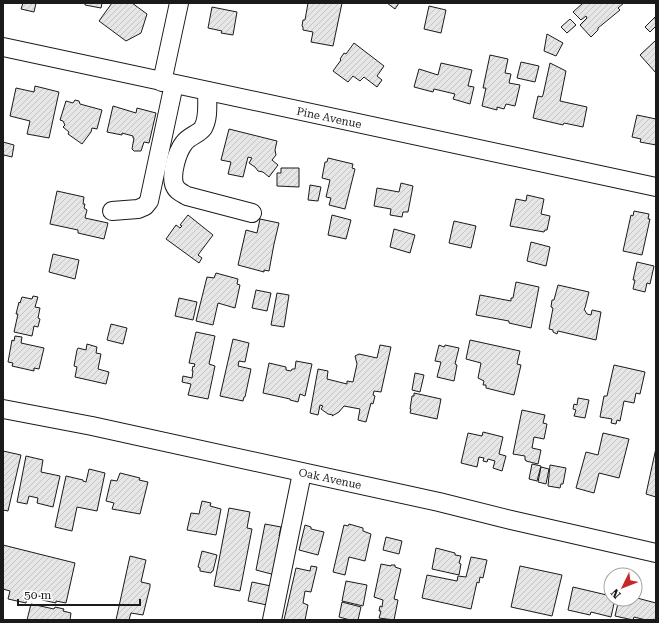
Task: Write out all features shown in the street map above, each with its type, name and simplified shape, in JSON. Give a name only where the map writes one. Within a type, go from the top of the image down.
[{"type":"street","points":[[112,211],[138,209],[145,206],[149,201],[179,3]]},
{"type":"street","name":"Pine Avenue","points":[[3,47],[656,187]]},
{"type":"street","points":[[207,91],[207,121],[202,130],[191,136],[183,143],[174,164],[174,184],[178,192],[187,196],[252,213]]},
{"type":"street","name":"Oak Avenue","points":[[3,410],[92,426],[439,502],[656,553]]},
{"type":"street","points":[[272,620],[302,473]]},
{"type":"building","points":[[23,3],[36,3],[34,12],[21,9]]},
{"type":"building","points":[[85,3],[102,3],[101,8],[85,5]]},
{"type":"building","points":[[112,3],[132,3],[147,14],[141,33],[126,41],[99,21]]},
{"type":"building","points":[[308,3],[342,3],[333,46],[311,42],[313,32],[303,30],[303,20],[305,20]]},
{"type":"building","points":[[387,3],[399,3],[395,9]]},
{"type":"building","points":[[583,3],[624,3],[618,8],[620,10],[598,28],[598,30],[591,37],[580,25],[587,18],[586,16],[581,20],[573,12]]},
{"type":"building","points":[[429,6],[446,10],[441,33],[424,29]]},
{"type":"building","points":[[212,7],[237,12],[233,35],[221,33],[222,31],[208,28]]},
{"type":"building","points":[[655,17],[656,26],[650,32],[645,27]]},
{"type":"building","points":[[570,19],[576,25],[567,33],[561,27]]},
{"type":"building","points":[[547,34],[563,43],[556,56],[544,51]]},
{"type":"building","points":[[655,41],[656,42],[656,73],[640,55]]},
{"type":"building","points":[[354,43],[384,66],[377,76],[382,80],[377,87],[364,77],[360,81],[353,76],[348,82],[333,71],[344,53],[346,54]]},
{"type":"building","points":[[490,55],[508,59],[505,73],[511,74],[509,83],[520,85],[515,106],[506,104],[504,109],[497,107],[497,110],[482,106],[486,88],[483,88]]},
{"type":"building","points":[[521,62],[539,66],[535,82],[517,78]]},
{"type":"building","points":[[441,63],[472,70],[468,86],[474,87],[470,104],[453,99],[455,94],[434,89],[433,92],[414,87],[419,69],[438,75]]},
{"type":"building","points":[[550,63],[566,71],[560,101],[587,107],[583,127],[564,123],[563,125],[533,118],[538,96],[542,97],[543,95]]},
{"type":"building","points":[[35,86],[59,92],[49,138],[27,134],[30,121],[10,116],[16,88],[34,92]]},
{"type":"building","points":[[75,100],[79,101],[80,104],[102,110],[97,129],[92,128],[91,132],[82,144],[68,134],[69,132],[63,127],[65,125],[63,121],[60,120],[66,101],[73,103]]},
{"type":"building","points":[[113,106],[136,113],[137,108],[156,113],[149,143],[144,142],[141,151],[134,151],[132,149],[133,136],[122,133],[122,135],[107,132]]},
{"type":"building","points":[[637,115],[656,119],[656,145],[640,142],[641,139],[632,137]]},
{"type":"building","points":[[229,129],[277,141],[275,150],[276,155],[272,160],[278,165],[269,177],[263,172],[258,171],[249,163],[252,158],[248,157],[243,177],[228,174],[231,162],[221,160]]},
{"type":"building","points":[[3,142],[14,145],[12,157],[4,155],[3,159]]},
{"type":"building","points":[[328,158],[353,164],[352,168],[355,169],[345,209],[329,205],[331,198],[326,197],[330,180],[322,178],[325,162],[327,162]]},
{"type":"building","points":[[281,168],[299,168],[299,187],[277,186],[277,173],[281,173]]},
{"type":"building","points":[[401,183],[413,186],[408,212],[403,212],[402,217],[390,215],[391,209],[374,206],[377,188],[399,192]]},
{"type":"building","points":[[310,185],[321,187],[318,201],[308,200]]},
{"type":"building","points":[[57,191],[84,197],[83,204],[85,204],[84,208],[87,210],[85,218],[108,223],[104,239],[78,233],[78,230],[50,224]]},
{"type":"building","points":[[527,195],[544,199],[541,214],[550,216],[547,230],[544,232],[510,226],[516,199],[526,201]]},
{"type":"building","points":[[634,211],[649,214],[648,219],[650,219],[642,255],[623,251],[631,215],[633,216]]},
{"type":"building","points":[[188,215],[213,235],[198,255],[202,258],[199,263],[166,239],[176,225],[180,228],[182,226],[180,225]]},
{"type":"building","points":[[332,215],[351,220],[346,239],[328,235]]},
{"type":"building","points":[[260,219],[279,223],[269,271],[264,270],[264,272],[238,265],[246,230],[257,233]]},
{"type":"building","points":[[454,221],[476,226],[471,248],[449,243]]},
{"type":"building","points":[[394,229],[415,235],[410,253],[390,247]]},
{"type":"building","points":[[531,242],[550,247],[546,266],[527,261]]},
{"type":"building","points":[[53,254],[79,260],[75,279],[49,272]]},
{"type":"building","points":[[637,262],[654,266],[650,284],[647,283],[645,292],[633,289],[635,280],[633,280]]},
{"type":"building","points":[[216,273],[238,279],[237,284],[240,285],[235,308],[218,303],[213,325],[196,321],[207,277],[214,278]]},
{"type":"building","points":[[516,282],[539,287],[531,328],[509,323],[509,321],[476,315],[480,295],[511,301]]},
{"type":"building","points":[[558,285],[589,292],[584,309],[587,314],[591,315],[592,310],[601,312],[596,340],[558,331],[557,334],[553,332],[553,330],[549,329],[553,308],[551,307],[552,300],[554,300]]},
{"type":"building","points":[[256,290],[271,293],[267,311],[252,308]]},
{"type":"building","points":[[277,293],[289,295],[284,327],[271,325]]},
{"type":"building","points":[[33,296],[38,297],[35,307],[40,308],[38,327],[34,326],[32,336],[14,332],[19,302],[20,303],[22,297],[32,299]]},
{"type":"building","points":[[179,298],[197,302],[193,320],[175,316]]},
{"type":"building","points":[[111,324],[127,328],[123,344],[107,340]]},
{"type":"building","points":[[196,332],[215,336],[209,364],[215,366],[208,399],[188,395],[191,384],[182,382],[183,376],[192,378],[193,366],[194,367],[195,364],[189,363]]},
{"type":"building","points":[[15,336],[22,337],[21,343],[44,348],[39,369],[34,368],[34,371],[12,366],[13,363],[8,362],[12,340],[14,341]]},
{"type":"building","points":[[233,339],[249,343],[245,362],[239,361],[238,366],[251,369],[243,401],[220,396]]},
{"type":"building","points":[[470,340],[520,351],[517,364],[521,365],[514,395],[486,388],[486,385],[483,385],[484,381],[478,378],[481,363],[466,359]]},
{"type":"building","points":[[87,344],[97,347],[96,353],[101,354],[98,369],[109,372],[106,384],[75,377],[77,367],[74,366],[77,350],[78,348],[86,350]]},
{"type":"building","points":[[380,345],[391,347],[381,392],[374,391],[373,395],[375,396],[373,404],[371,403],[366,422],[358,420],[360,409],[344,406],[339,412],[332,416],[333,415],[328,414],[321,409],[323,406],[320,405],[318,415],[310,413],[318,369],[328,371],[327,379],[347,384],[347,381],[353,382],[357,364],[355,356],[359,354],[377,358]]},
{"type":"building","points":[[439,345],[444,347],[445,345],[459,348],[455,364],[457,365],[454,381],[437,377],[441,362],[435,361]]},
{"type":"building","points":[[296,361],[312,364],[305,396],[300,394],[298,402],[263,393],[269,363],[286,367],[286,370],[291,371],[292,369],[295,369]]},
{"type":"building","points":[[614,365],[645,372],[640,394],[636,393],[634,403],[624,401],[620,421],[617,420],[616,424],[611,423],[612,419],[600,417],[604,396],[607,396]]},
{"type":"building","points":[[415,373],[424,375],[420,392],[412,390]]},
{"type":"building","points":[[414,393],[441,399],[437,419],[410,413],[412,396],[414,396]]},
{"type":"building","points":[[578,398],[589,400],[585,418],[574,416],[576,410],[573,409],[574,404],[577,405]]},
{"type":"building","points":[[522,410],[545,415],[543,423],[547,424],[544,439],[534,437],[532,448],[541,450],[538,464],[526,461],[525,456],[513,454]]},
{"type":"building","points":[[483,432],[503,437],[499,454],[506,456],[502,471],[493,468],[495,461],[488,459],[487,462],[483,461],[484,458],[479,457],[477,467],[461,463],[468,433],[482,436]]},
{"type":"building","points":[[603,433],[629,439],[619,478],[599,473],[594,493],[576,488],[586,452],[598,455]]},
{"type":"building","points":[[656,448],[656,497],[646,494]]},
{"type":"building","points":[[3,451],[21,455],[8,511],[3,510]]},
{"type":"building","points":[[26,456],[43,460],[41,472],[60,476],[53,507],[37,503],[38,498],[29,496],[27,504],[17,502]]},
{"type":"building","points":[[532,464],[541,466],[537,481],[529,479]]},
{"type":"building","points":[[550,465],[566,468],[563,484],[561,484],[560,488],[548,486]]},
{"type":"building","points":[[541,467],[549,469],[546,484],[538,482]]},
{"type":"building","points":[[89,469],[105,473],[97,511],[77,507],[72,531],[55,527],[66,476],[86,482]]},
{"type":"building","points":[[120,473],[140,478],[139,480],[148,482],[140,514],[112,509],[114,503],[106,501],[111,480],[117,481]]},
{"type":"building","points":[[202,501],[211,503],[210,506],[221,509],[216,535],[187,530],[191,513],[199,514]]},
{"type":"building","points":[[229,508],[250,512],[247,528],[252,529],[240,591],[214,586]]},
{"type":"building","points":[[265,524],[281,527],[279,540],[281,541],[283,577],[256,570]]},
{"type":"building","points":[[349,524],[363,528],[363,531],[371,534],[365,561],[349,557],[345,575],[333,572],[344,525],[348,526]]},
{"type":"building","points":[[305,525],[311,527],[311,529],[324,532],[318,555],[299,550]]},
{"type":"building","points":[[386,537],[402,541],[399,554],[383,550]]},
{"type":"building","points":[[3,545],[75,563],[66,603],[56,601],[56,603],[42,600],[43,597],[28,594],[26,603],[8,599],[10,591],[3,589]]},
{"type":"building","points":[[436,548],[461,556],[459,563],[461,564],[459,575],[432,569]]},
{"type":"building","points":[[202,551],[217,555],[213,571],[211,573],[200,571],[200,568],[198,567]]},
{"type":"building","points":[[130,556],[146,560],[141,582],[150,584],[150,587],[143,615],[131,613],[129,620],[116,620]]},
{"type":"building","points":[[471,557],[487,560],[483,578],[480,577],[479,583],[477,582],[471,609],[422,598],[427,575],[457,581],[458,576],[466,577]]},
{"type":"building","points":[[381,564],[391,566],[395,565],[395,567],[401,569],[394,599],[398,600],[394,620],[379,618],[381,611],[379,611],[380,606],[382,607],[383,600],[374,597]]},
{"type":"building","points":[[311,566],[317,567],[311,592],[305,591],[303,603],[308,605],[305,620],[284,620],[296,568],[310,571]]},
{"type":"building","points":[[520,566],[562,575],[552,616],[511,607]]},
{"type":"building","points":[[346,581],[367,585],[363,606],[342,601]]},
{"type":"building","points":[[252,582],[271,586],[267,605],[248,601]]},
{"type":"building","points":[[573,587],[603,594],[603,607],[613,607],[611,617],[591,612],[590,615],[568,610]]},
{"type":"building","points":[[643,600],[656,603],[656,620],[646,620],[634,617],[633,620],[615,616],[617,607],[643,607]]},
{"type":"building","points":[[342,602],[361,607],[358,620],[350,620],[339,617]]},
{"type":"building","points":[[31,604],[54,609],[55,607],[64,609],[63,611],[71,613],[70,620],[27,620]]}]
